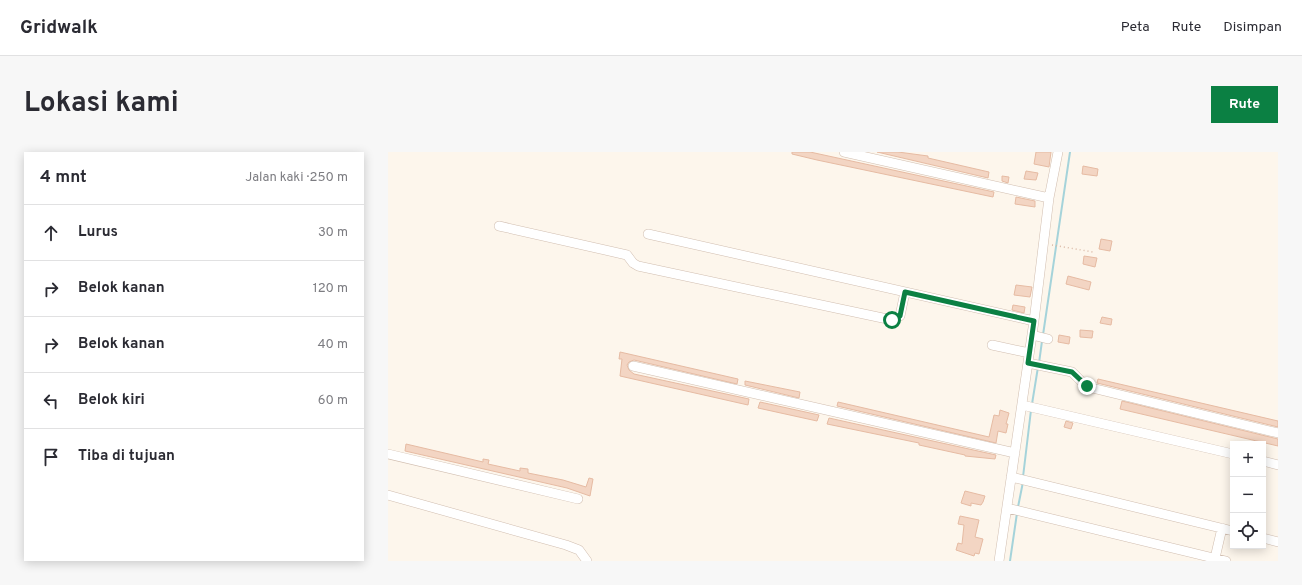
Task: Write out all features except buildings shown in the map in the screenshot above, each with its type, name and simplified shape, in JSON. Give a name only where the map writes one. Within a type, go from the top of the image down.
[{"type":"street","points":[[844,152],[1049,198]]},
{"type":"street","points":[[999,561],[1010,509],[1019,479],[1015,453],[1030,364],[1029,353],[1041,337],[1034,321],[1049,198],[1058,152]]},
{"type":"street","points":[[499,226],[627,254],[633,263],[638,266],[892,320],[900,316],[905,292]]},
{"type":"street","points":[[648,234],[1034,321]]},
{"type":"street","points":[[992,345],[1029,353]]},
{"type":"street","points":[[1030,364],[1072,372],[1085,385],[1092,388],[1278,433]]},
{"type":"street","points":[[633,366],[1015,453]]},
{"type":"street","points":[[1024,406],[1230,453]]},
{"type":"street","points":[[388,454],[578,499]]},
{"type":"street","points":[[1266,462],[1278,465]]},
{"type":"street","points":[[1019,479],[1230,530]]},
{"type":"street","points":[[388,495],[566,545],[579,550],[587,561]]},
{"type":"street","points":[[1010,509],[1226,561]]},
{"type":"street","points":[[1215,558],[1222,528]]},
{"type":"street","points":[[1266,539],[1278,542]]},
{"type":"path","points":[[1048,244],[1093,252]]},
{"type":"waterway","points":[[1043,335],[1070,152]]},
{"type":"waterway","points":[[1039,363],[1042,341]]},
{"type":"waterway","points":[[1032,404],[1038,367]]},
{"type":"waterway","points":[[1023,477],[1031,410]]},
{"type":"waterway","points":[[1018,507],[1023,482]]},
{"type":"waterway","points":[[1010,561],[1017,513]]},
{"type":"route","points":[[892,320],[897,319],[900,316],[905,292],[1034,321],[1028,363],[1072,372],[1087,386]]}]
